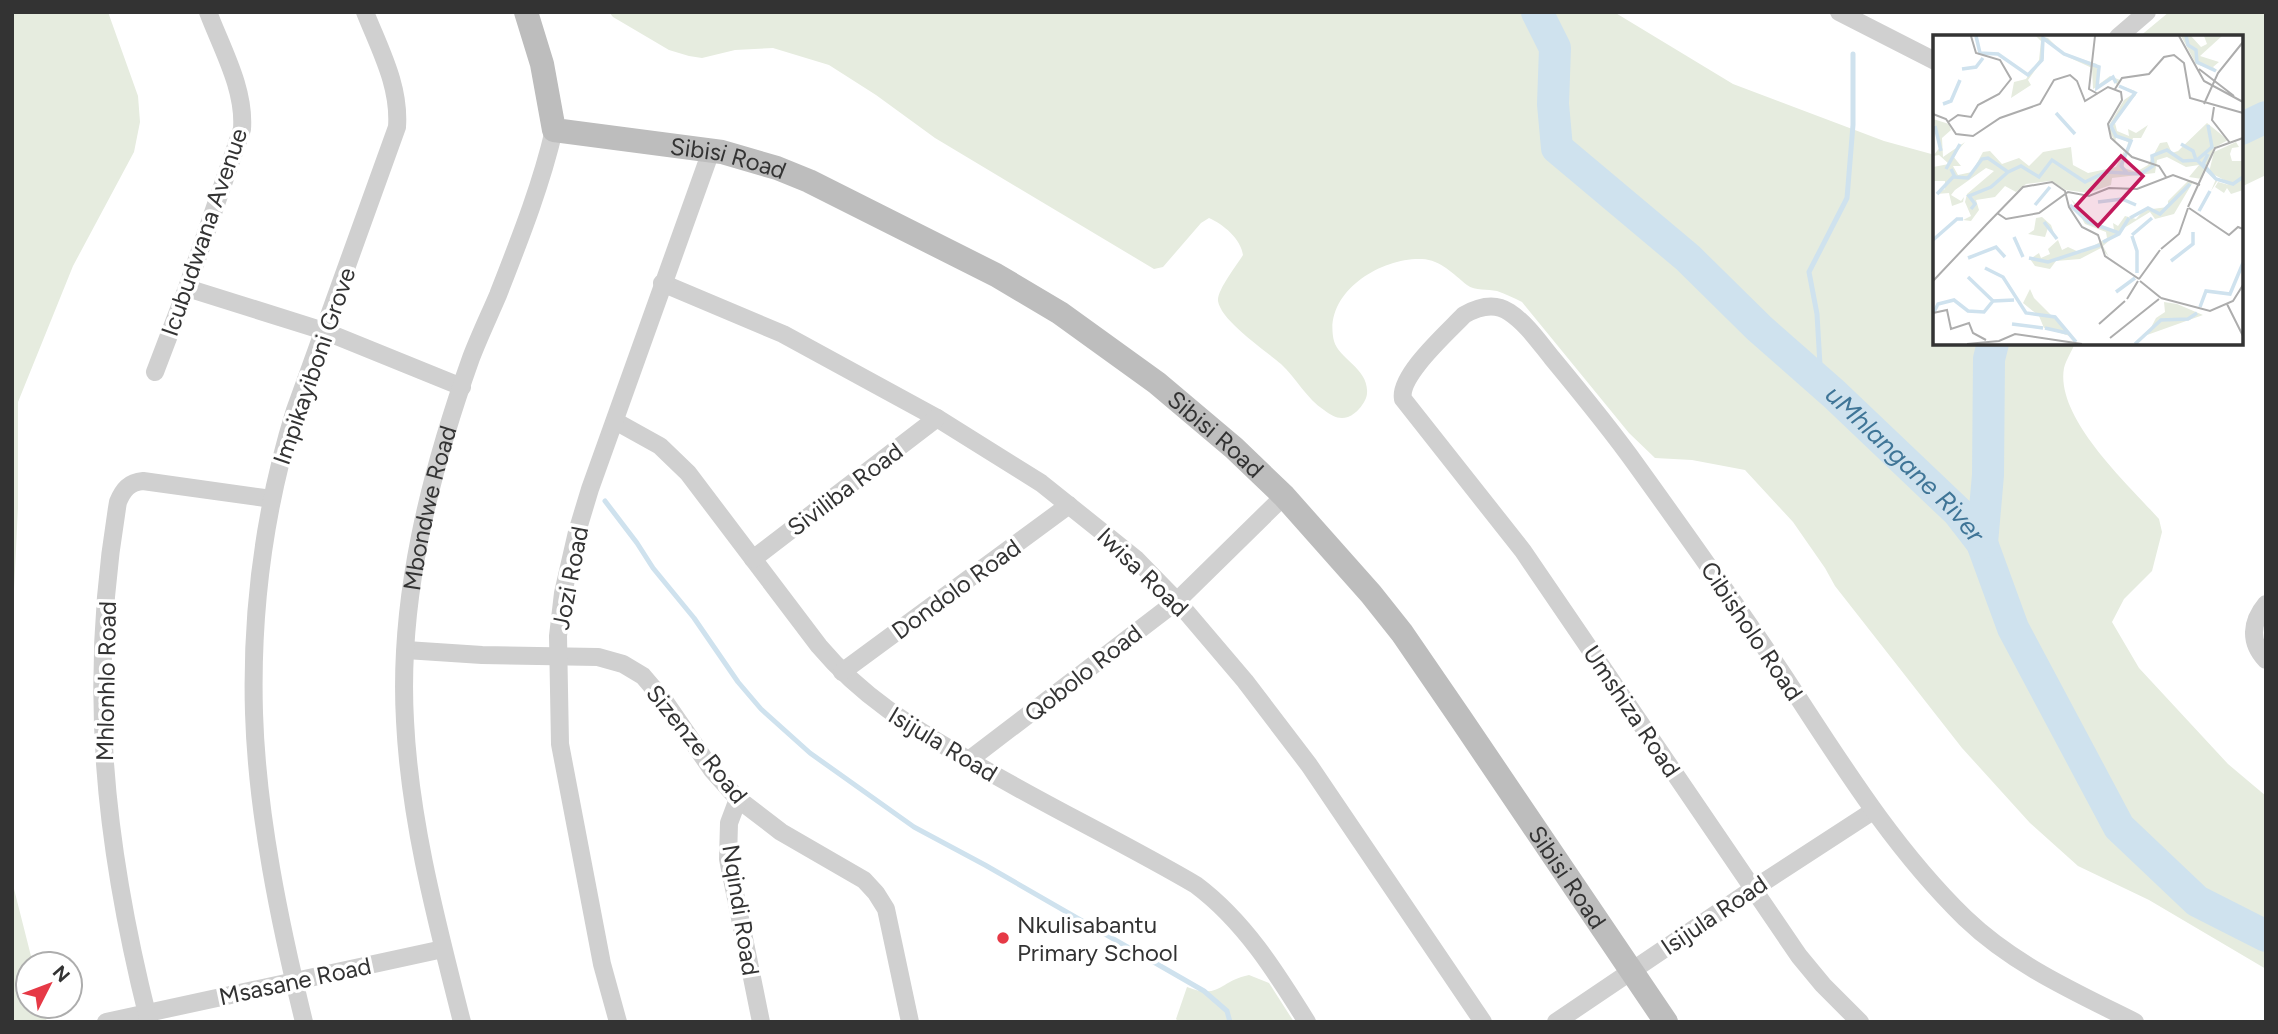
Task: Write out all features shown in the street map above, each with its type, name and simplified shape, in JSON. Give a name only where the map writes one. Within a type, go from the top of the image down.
[{"type":"street","name":"Icubudwana Avenue","points":[[155,372],[238,146],[243,116],[238,89],[208,12]]},
{"type":"street","name":"Impikayiboni Grove","points":[[304,1022],[277,899],[262,798],[254,714],[256,615],[272,499],[283,448],[397,127],[397,98],[393,79],[365,12]]},
{"type":"street","name":"Mbondwe Road","points":[[462,1022],[424,865],[409,768],[405,719],[406,650],[419,540],[441,455],[471,358],[547,161],[554,130],[542,64],[526,12]]},
{"type":"street","points":[[1839,12],[1933,60]]},
{"type":"street","points":[[2120,35],[2147,12]]},
{"type":"street","name":"Sibisi Road","points":[[554,130],[711,150],[777,168],[809,181],[996,275],[1060,313],[1157,383],[1224,439],[1284,496],[1322,536],[1402,633],[1666,1022]]},
{"type":"street","name":"Jozi Road","points":[[618,1022],[602,964],[561,744],[557,657],[563,593],[577,532],[711,150]]},
{"type":"street","name":"Iwisa Road","points":[[663,283],[783,334],[937,418],[997,454],[1069,505],[1136,559],[1177,601],[1245,681],[1309,765],[1483,1022]]},
{"type":"street","points":[[187,288],[324,331],[462,387]]},
{"type":"street","name":"Cibisholo Road","points":[[1403,399],[1401,392],[1410,374],[1464,315],[1488,306],[1508,311],[1526,327],[1591,404],[1628,454],[1746,619],[1873,811],[1929,881],[1998,947],[2059,985],[2135,1022]]},
{"type":"street","name":"Umshiza Road","points":[[1403,399],[1523,551],[1752,889],[1807,965],[1831,994],[1860,1022]]},
{"type":"street","name":"Siviliba Road","points":[[753,559],[937,418]]},
{"type":"street","name":"Isijula Road","points":[[615,421],[644,436],[676,460],[842,673],[888,712],[1020,791],[1180,876],[1219,902],[1236,919],[1307,1022]]},
{"type":"street","name":"Mhlonhlo Road","points":[[148,1017],[113,858],[104,768],[102,638],[118,502],[130,484],[143,481],[272,499]]},
{"type":"street","name":"Qobolo Road","points":[[969,760],[1177,601],[1284,496]]},
{"type":"street","name":"Dondolo Road","points":[[842,673],[1069,505]]},
{"type":"street","points":[[2266,604],[2255,621],[2253,633],[2255,645],[2266,660]]},
{"type":"street","name":"Sizenze Road","points":[[406,650],[598,657],[634,669],[666,703],[712,770],[738,799],[780,832],[864,880],[876,893],[886,909],[910,1022]]},
{"type":"street","name":"Nqindi Road","points":[[738,799],[729,823],[728,859],[761,1022]]},
{"type":"street","name":"Isijula Road","points":[[1556,1022],[1752,889],[1873,811]]},
{"type":"street","name":"Msasane Road","points":[[106,1022],[148,1017],[294,981],[443,949]]},
{"type":"shaded area","points":[[12,12],[108,12],[138,96],[140,122],[134,152],[73,266],[18,402],[18,508],[12,630]]},
{"type":"shaded area","points":[[609,12],[1614,12],[1733,84],[1884,141],[1933,154],[1933,345],[2074,345],[2064,368],[2064,387],[2071,408],[2096,449],[2159,519],[2162,532],[2152,571],[2124,599],[2112,622],[2139,668],[2228,764],[2266,796],[2266,969],[2149,900],[2078,866],[2030,823],[1962,748],[1835,586],[1793,522],[1745,470],[1692,460],[1655,458],[1629,433],[1522,302],[1497,291],[1470,287],[1446,268],[1429,260],[1406,260],[1373,271],[1346,293],[1337,308],[1333,324],[1334,341],[1363,377],[1367,396],[1355,413],[1345,418],[1336,417],[1312,400],[1281,364],[1235,326],[1221,309],[1218,301],[1221,291],[1243,255],[1235,238],[1209,218],[1201,223],[1163,267],[1154,269],[935,138],[829,65],[773,48],[735,50],[702,58],[689,56],[669,50]]},
{"type":"shaded area","points":[[2169,12],[2266,12],[2266,175],[2243,186],[2243,35],[2141,35]]},
{"type":"shaded area","points":[[12,881],[29,950],[14,950],[14,1020],[47,1022],[12,1022]]},
{"type":"shaded area","points":[[1249,975],[1269,983],[1294,1022],[1179,1022],[1176,1019],[1187,987],[1213,990]]},
{"type":"waterway","name":"uMhlangane River","points":[[1537,12],[1555,48],[1553,104],[1557,148],[1688,258],[1759,328],[1834,394],[1958,512],[1982,543],[2013,628],[2119,827],[2197,901],[2266,936]]},
{"type":"waterway","points":[[1821,382],[1817,314],[1809,272],[1847,198],[1853,125],[1853,54]]},
{"type":"waterway","points":[[2243,128],[2266,117]]},
{"type":"waterway","points":[[1982,543],[1988,475],[1989,359],[1992,345]]},
{"type":"waterway","points":[[605,501],[653,568],[694,618],[738,682],[761,709],[810,753],[914,827],[1204,991],[1227,1011],[1230,1022]]},
{"type":"place","name":"Nkulisabantu Primary School","points":[[1003,938]]}]
